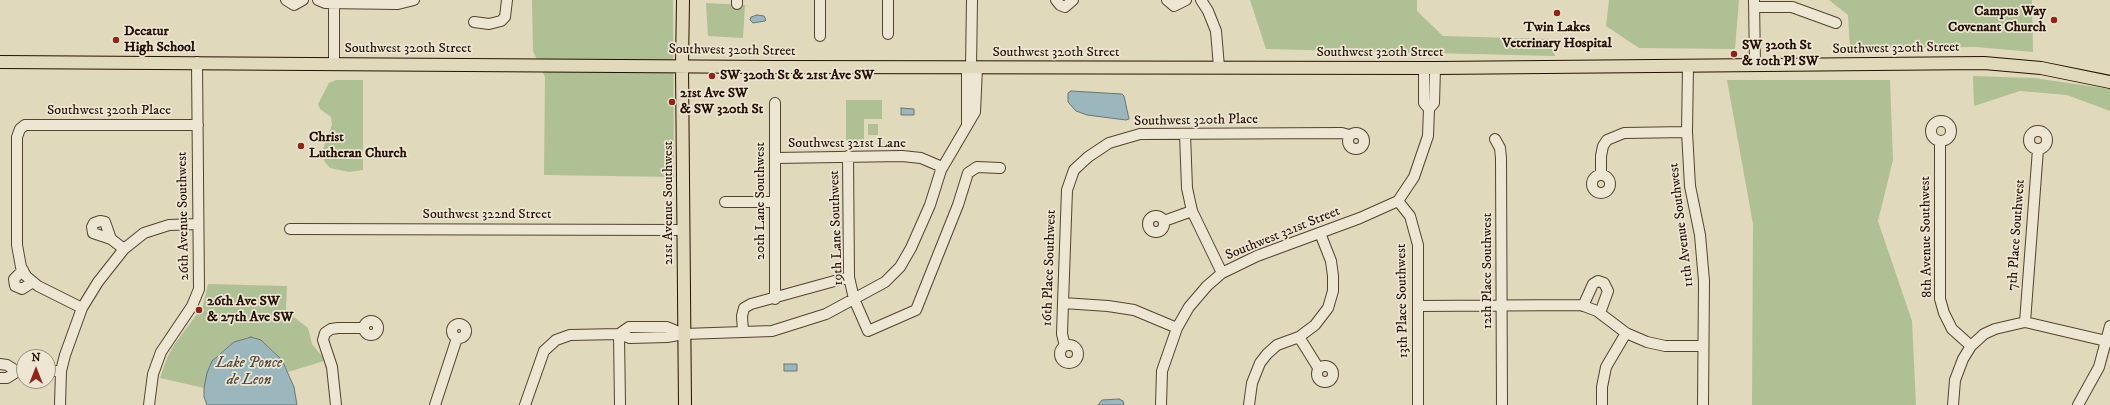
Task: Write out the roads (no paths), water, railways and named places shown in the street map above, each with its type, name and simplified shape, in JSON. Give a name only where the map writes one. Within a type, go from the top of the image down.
[{"type":"main road","name":"21st Avenue Southwest","points":[[683,0],[682,66],[685,405]]},
{"type":"main road","name":"Southwest 320th Street","points":[[0,62],[197,62],[972,68],[1429,68],[1984,63],[2041,68],[2110,82]]},
{"type":"street","points":[[286,0],[294,5],[303,0]]},
{"type":"street","points":[[318,0],[334,3],[398,4],[414,0]]},
{"type":"street","points":[[474,22],[489,24],[501,21],[505,17],[507,0]]},
{"type":"street","points":[[820,0],[820,36]]},
{"type":"street","points":[[888,0],[888,34]]},
{"type":"street","points":[[525,405],[544,351],[556,340],[570,335],[619,334],[630,338],[667,337],[684,334],[772,331],[799,324],[826,314],[885,282],[900,267],[911,248],[930,205],[942,167],[975,112],[976,106],[972,68],[972,0]]},
{"type":"street","points":[[1056,0],[1060,5],[1065,6],[1073,0]]},
{"type":"street","points":[[1167,0],[1174,6],[1186,0]]},
{"type":"street","points":[[1201,0],[1208,11],[1216,31],[1219,67]]},
{"type":"street","points":[[334,3],[334,64]]},
{"type":"street","points":[[1755,65],[1754,4],[1792,7],[1836,23]]},
{"type":"street","name":"26th Avenue Southwest","points":[[149,405],[152,379],[161,352],[192,306],[200,283],[197,62]]},
{"type":"street","name":"11th Avenue Southwest","points":[[1688,66],[1686,132],[1690,186],[1700,235],[1704,281],[1703,405]]},
{"type":"street","points":[[1398,201],[1414,177],[1428,136],[1429,109],[1434,103],[1429,68]]},
{"type":"street","name":"20th Lane Southwest","points":[[775,103],[775,299]]},
{"type":"street","name":"Southwest 320th Place","points":[[82,308],[27,276],[17,245],[17,137],[21,127],[33,125],[198,125]]},
{"type":"street","points":[[1601,175],[1601,156],[1603,146],[1607,140],[1624,133],[1686,132]]},
{"type":"street","name":"Southwest 320th Place","points":[[1066,190],[1071,177],[1080,163],[1109,143],[1140,134],[1342,133],[1349,135]]},
{"type":"street","points":[[1185,134],[1187,188],[1192,211],[1222,273]]},
{"type":"street","name":"12th Place Southwest","points":[[1495,139],[1500,148],[1501,158],[1503,305],[1502,405]]},
{"type":"street","name":"8th Avenue Southwest","points":[[1940,141],[1940,300],[1944,313],[1952,329],[1971,346]]},
{"type":"street","name":"7th Place Southwest","points":[[2025,322],[2038,149]]},
{"type":"street","name":"Southwest 321st Lane","points":[[775,158],[848,156],[915,157],[942,167]]},
{"type":"street","name":"19th Lane Southwest","points":[[848,156],[850,277],[854,299],[868,331],[916,310],[958,205],[968,173],[977,168],[1000,168]]},
{"type":"street","name":"16th Place Southwest","points":[[1065,346],[1062,334],[1066,190]]},
{"type":"street","name":"Southwest 321st Street","points":[[1161,405],[1162,371],[1177,328],[1189,307],[1207,286],[1222,273],[1257,256],[1360,218],[1398,201]]},
{"type":"street","name":"13th Place Southwest","points":[[1398,201],[1410,216],[1418,245],[1418,405]]},
{"type":"street","points":[[725,202],[775,202]]},
{"type":"street","points":[[1164,221],[1192,211]]},
{"type":"street","points":[[60,405],[61,371],[82,308],[98,282],[124,249],[144,233],[169,225],[198,224]]},
{"type":"street","name":"Southwest 322nd Street","points":[[290,229],[684,230]]},
{"type":"street","points":[[1249,405],[1252,383],[1260,363],[1277,345],[1299,337],[1315,325],[1328,308],[1333,291],[1331,261],[1320,233]]},
{"type":"street","points":[[111,239],[124,249]]},
{"type":"street","points":[[742,332],[742,316],[744,308],[751,304],[775,299],[850,277]]},
{"type":"street","points":[[1583,306],[1592,284],[1598,281],[1604,283],[1608,291],[1600,312]]},
{"type":"street","points":[[1063,303],[1108,306],[1134,310],[1177,328]]},
{"type":"street","points":[[1418,306],[1583,306],[1600,312],[1626,333],[1656,344],[1681,347],[1703,346]]},
{"type":"street","points":[[1953,405],[1955,380],[1960,365],[1971,346],[1984,334],[1995,329],[2025,322],[2108,341]]},
{"type":"street","points":[[2078,405],[2099,367],[2108,341],[2110,326]]},
{"type":"street","points":[[336,405],[332,367],[325,351],[323,340],[325,333],[331,329],[338,328],[363,328]]},
{"type":"street","points":[[1602,405],[1602,386],[1606,367],[1626,333]]},
{"type":"street","points":[[619,334],[620,405]]},
{"type":"street","points":[[1299,337],[1319,369]]},
{"type":"street","points":[[435,405],[457,338]]},
{"type":"street","points":[[0,364],[16,369]]},
{"type":"street","points":[[56,371],[61,371]]},
{"type":"street","points":[[0,378],[7,378],[16,374]]},
{"type":"water","points":[[757,15],[764,16],[766,20],[753,23],[750,20],[751,17]]},
{"type":"water","points":[[1071,91],[1122,94],[1124,96],[1129,119],[1126,120],[1087,115],[1076,111],[1068,102],[1068,93]]},
{"type":"water","points":[[901,108],[914,109],[914,115],[901,115]]},
{"type":"water","name":"Lake Ponce de Leon","points":[[251,337],[261,340],[282,360],[294,387],[297,405],[207,405],[204,397],[204,388],[207,373],[212,361],[234,342]]},
{"type":"water","points":[[784,364],[797,364],[797,371],[784,371]]},
{"type":"water","points":[[1119,399],[1123,401],[1124,405],[1098,405],[1102,400]]},
{"type":"place","name":"Twin Lakes Veterinary Hospital","points":[[1557,13]]},
{"type":"place","name":"Campus Way Covenant Church","points":[[2054,20]]},
{"type":"place","name":"Decatur High School","points":[[116,40]]},
{"type":"place","name":"SW 320th St & 10th Pl SW","points":[[1734,54]]},
{"type":"place","name":"SW 320th St & 21st Ave SW","points":[[712,76]]},
{"type":"place","name":"21st Ave SW & SW 320th St","points":[[672,102]]},
{"type":"place","name":"Christ Lutheran Church","points":[[301,146]]},
{"type":"place","name":"26th Ave SW & 27th Ave SW","points":[[199,310]]}]
